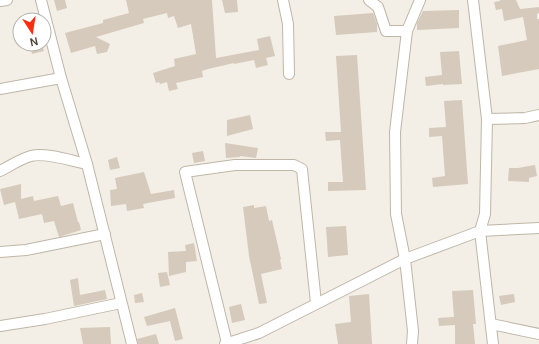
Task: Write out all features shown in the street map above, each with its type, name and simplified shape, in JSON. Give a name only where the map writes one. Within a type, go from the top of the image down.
[{"type":"street","points":[[0,1],[7,0]]},
{"type":"street","points":[[41,0],[61,78],[87,164],[132,344]]},
{"type":"street","points":[[283,0],[288,24],[289,74]]},
{"type":"street","points":[[369,0],[378,7],[386,31],[407,31]]},
{"type":"street","points":[[412,344],[413,331],[405,259],[396,214],[395,132],[407,31],[420,0]]},
{"type":"street","points":[[473,0],[488,119],[485,214],[480,232],[493,344]]},
{"type":"street","points":[[0,89],[61,78]]},
{"type":"street","points":[[488,119],[525,118],[539,115]]},
{"type":"street","points":[[0,171],[19,160],[32,156],[47,156],[87,164]]},
{"type":"street","points":[[316,303],[302,169],[294,165],[235,164],[185,172],[226,344],[259,333],[405,259],[480,232],[539,228]]},
{"type":"street","points":[[0,252],[26,250],[105,234]]},
{"type":"street","points":[[0,326],[45,319],[121,303]]},
{"type":"street","points":[[491,324],[539,334]]},
{"type":"building","points":[[54,0],[65,0],[67,8],[57,11]]},
{"type":"building","points":[[126,0],[212,0],[216,58],[259,50],[257,39],[270,36],[275,56],[266,58],[268,65],[256,68],[254,60],[208,69],[202,71],[203,77],[176,83],[178,89],[169,91],[167,82],[160,84],[159,82],[156,83],[153,73],[175,66],[174,59],[196,54],[191,24],[178,28],[174,16],[168,18],[167,13],[143,19],[144,23],[96,37],[110,44],[107,52],[97,54],[95,46],[71,53],[65,33],[103,23],[103,20],[129,13]]},
{"type":"building","points":[[222,0],[237,0],[238,12],[225,13]]},
{"type":"building","points":[[500,0],[516,0],[520,9],[539,7],[537,19],[539,19],[539,69],[502,76],[498,46],[527,40],[523,17],[504,21],[502,9],[496,10],[494,2]]},
{"type":"building","points":[[459,10],[459,28],[417,30],[417,23],[423,11]]},
{"type":"building","points":[[373,13],[377,24],[377,32],[336,35],[334,16]]},
{"type":"building","points":[[459,51],[462,84],[426,86],[425,77],[442,75],[440,52]]},
{"type":"building","points":[[357,55],[366,190],[328,191],[328,182],[343,182],[340,140],[326,141],[325,132],[341,132],[336,56]]},
{"type":"building","points":[[462,100],[468,184],[433,187],[432,178],[445,176],[442,136],[429,137],[429,128],[446,127],[444,101]]},
{"type":"building","points":[[250,115],[253,129],[227,136],[227,120]]},
{"type":"building","points":[[225,143],[258,148],[256,158],[240,156],[226,158]]},
{"type":"building","points":[[203,151],[205,161],[194,163],[192,153]]},
{"type":"building","points":[[117,157],[120,168],[110,170],[108,160]]},
{"type":"building","points":[[535,165],[537,176],[529,178],[529,182],[508,181],[509,168]]},
{"type":"building","points":[[144,172],[151,194],[174,190],[175,198],[143,204],[144,208],[127,211],[126,204],[111,206],[110,190],[117,189],[115,178]]},
{"type":"building","points":[[21,184],[21,199],[33,196],[34,201],[58,196],[61,206],[73,203],[81,230],[59,237],[54,221],[44,223],[42,214],[19,219],[15,202],[4,205],[0,189]]},
{"type":"building","points":[[254,205],[254,208],[266,206],[269,221],[272,220],[282,269],[261,274],[267,303],[259,304],[249,256],[243,207]]},
{"type":"building","points":[[346,226],[348,255],[328,257],[326,227]]},
{"type":"building","points":[[194,243],[197,261],[186,262],[186,272],[169,276],[168,252],[186,251],[185,245]]},
{"type":"building","points":[[167,272],[170,285],[160,287],[158,273]]},
{"type":"building","points":[[78,278],[80,295],[105,290],[107,299],[74,306],[70,280]]},
{"type":"building","points":[[473,290],[476,324],[473,324],[475,344],[455,344],[455,325],[439,326],[438,318],[454,317],[452,291]]},
{"type":"building","points":[[142,293],[144,302],[135,303],[134,295]]},
{"type":"building","points":[[369,294],[372,344],[338,344],[335,324],[351,322],[349,296]]},
{"type":"building","points":[[514,294],[515,302],[501,305],[499,296]]},
{"type":"building","points":[[241,304],[245,320],[232,323],[229,307]]},
{"type":"building","points":[[175,308],[183,339],[175,341],[170,321],[147,326],[144,317]]},
{"type":"building","points":[[110,327],[111,344],[83,344],[80,328]]},
{"type":"building","points":[[156,334],[159,344],[138,344],[137,339]]}]
